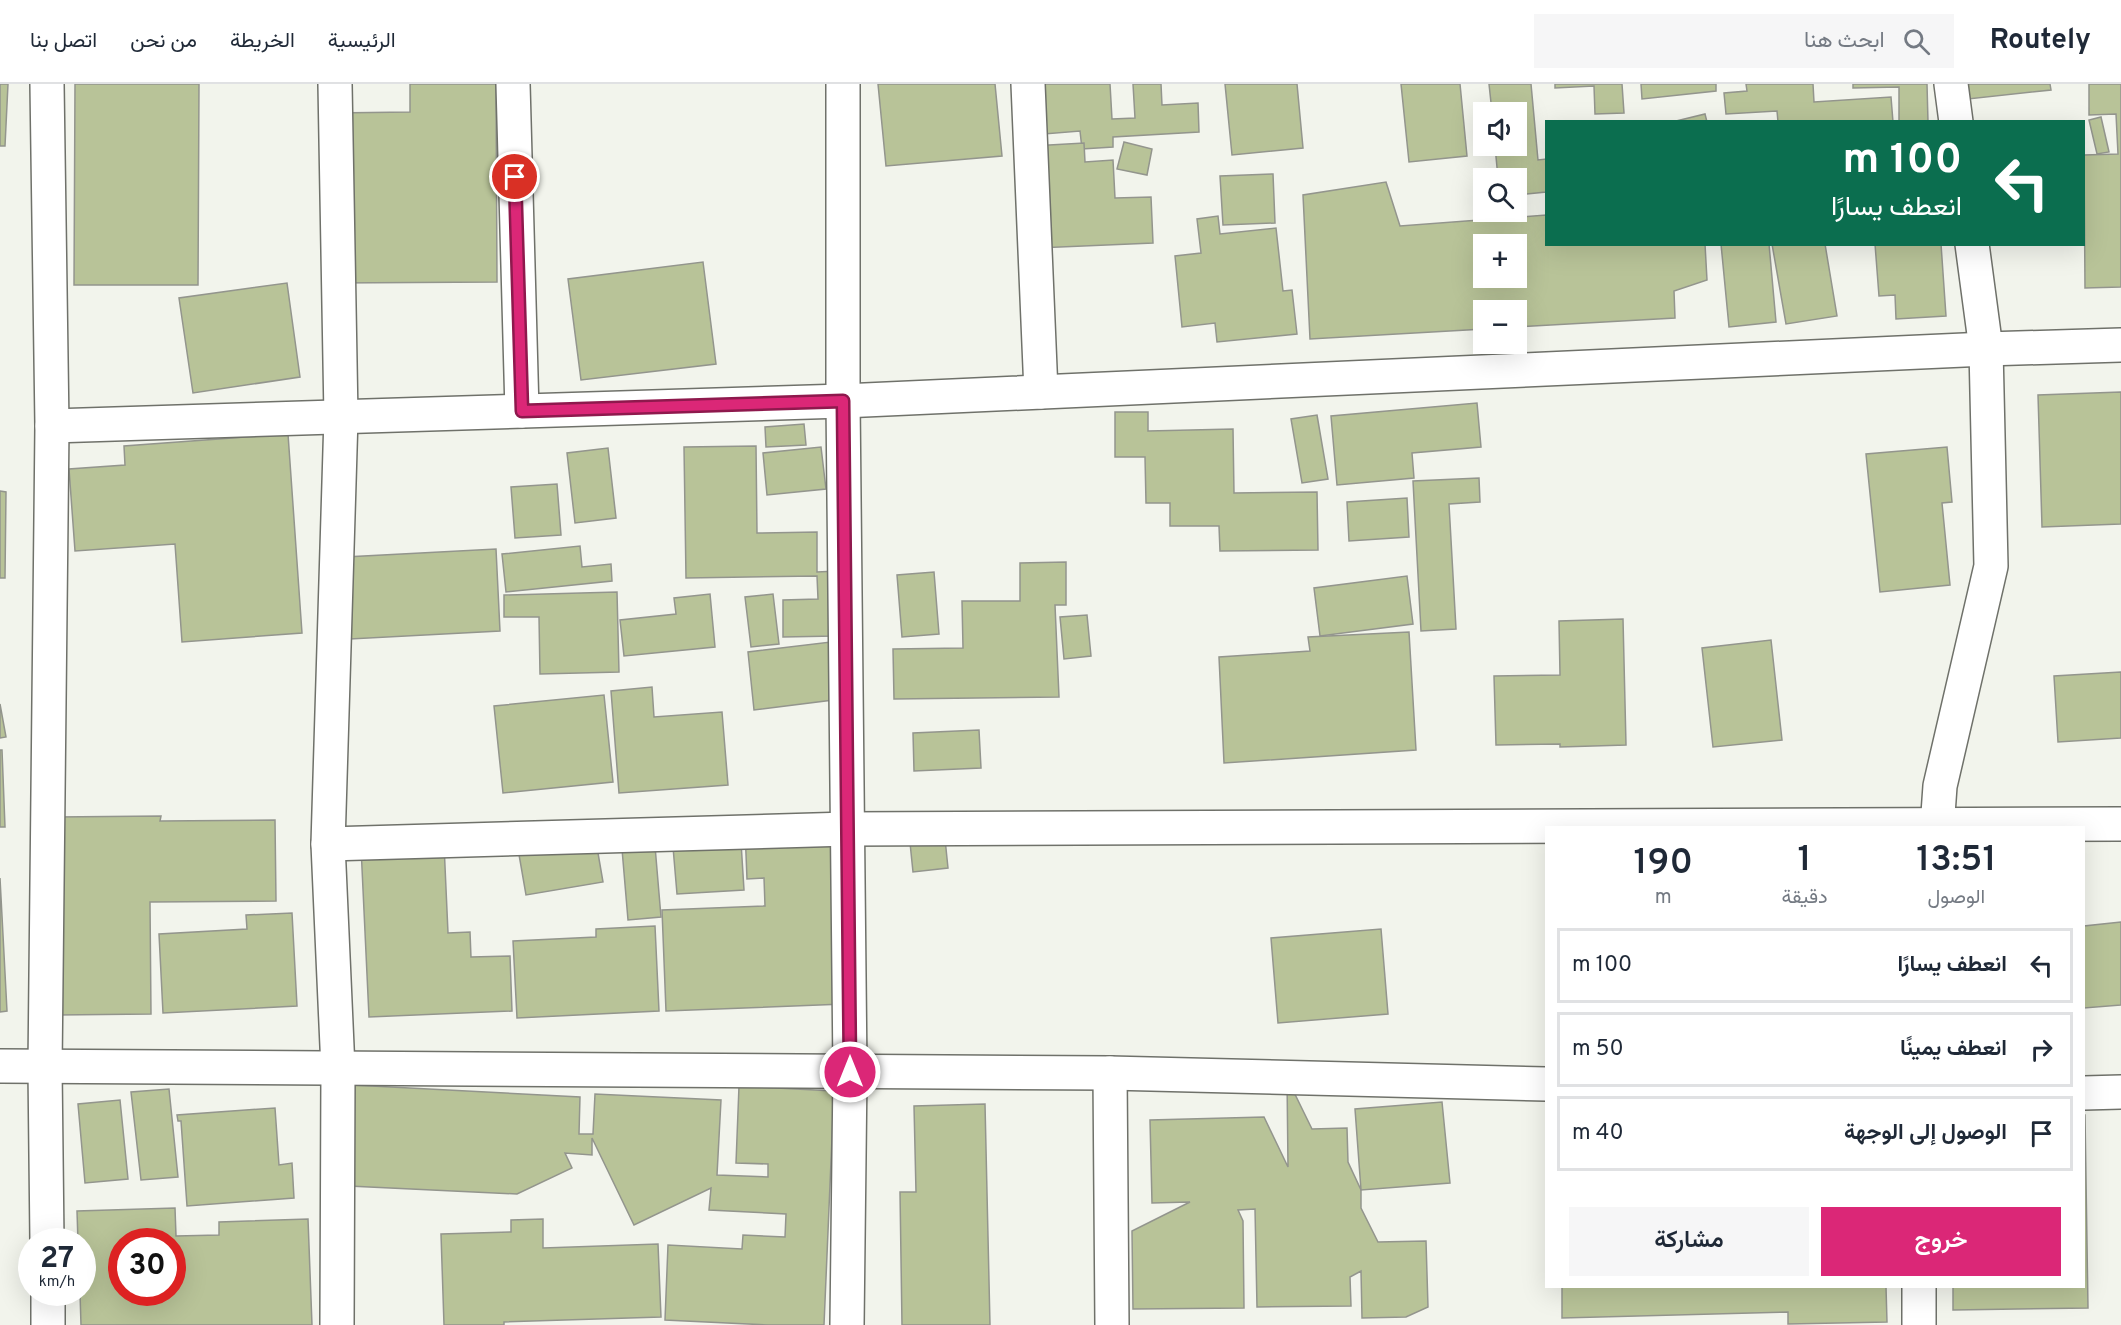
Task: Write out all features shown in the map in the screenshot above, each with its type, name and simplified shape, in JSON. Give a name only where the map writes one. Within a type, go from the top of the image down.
[{"type":"street","points":[[47,84],[52,426],[45,1068],[47,1228]]},
{"type":"street","points":[[335,84],[341,417],[328,844],[338,1069],[337,1325]]},
{"type":"street","points":[[513,84],[522,411]]},
{"type":"street","points":[[843,84],[843,401],[850,1072],[847,1325]]},
{"type":"street","points":[[1028,84],[1041,392]]},
{"type":"street","points":[[1951,84],[1956,120]]},
{"type":"street","points":[[1972,246],[1986,349],[1991,566],[1940,786],[1937,826],[2121,824]]},
{"type":"street","points":[[52,426],[843,401],[1986,349],[2121,345]]},
{"type":"street","points":[[328,844],[848,828],[1545,827]]},
{"type":"street","points":[[0,1066],[1110,1073],[1545,1084]]},
{"type":"street","points":[[1110,1073],[1112,1325]]},
{"type":"street","points":[[2085,1093],[2121,1092]]},
{"type":"street","points":[[1919,1288],[1919,1325]]},
{"type":"street","points":[[48,1306],[48,1325]]},
{"type":"building","points":[[0,84],[8,84],[5,146],[0,146]]},
{"type":"building","points":[[75,84],[199,84],[198,285],[74,285]]},
{"type":"building","points":[[410,84],[496,84],[497,282],[332,283],[332,113],[410,112]]},
{"type":"building","points":[[878,84],[995,84],[1002,156],[886,166]]},
{"type":"building","points":[[1037,84],[1110,84],[1112,119],[1135,118],[1133,84],[1161,84],[1162,105],[1198,103],[1199,132],[1113,137],[1113,147],[1082,149],[1080,131],[1044,134]]},
{"type":"building","points":[[1225,84],[1297,84],[1303,148],[1232,155]]},
{"type":"building","points":[[1401,84],[1460,84],[1467,156],[1409,162]]},
{"type":"building","points":[[1489,84],[1531,84],[1538,160],[1545,159],[1545,192],[1527,194],[1527,168],[1497,168],[1496,156],[1527,156],[1527,102],[1491,102]]},
{"type":"building","points":[[1555,84],[1622,84],[1624,113],[1595,114],[1594,86],[1555,88]]},
{"type":"building","points":[[1641,84],[1716,84],[1716,91],[1642,99]]},
{"type":"building","points":[[1746,84],[1813,84],[1814,102],[1891,97],[1893,120],[1778,120],[1777,111],[1726,114],[1724,93],[1747,91]]},
{"type":"building","points":[[1853,84],[1927,84],[1928,120],[1899,120],[1899,87],[1853,88]]},
{"type":"building","points":[[1967,84],[2050,84],[2051,90],[1968,99]]},
{"type":"building","points":[[2089,84],[2121,84],[2121,287],[2085,288],[2085,155],[2118,154],[2116,114],[2089,115]]},
{"type":"building","points":[[1705,114],[1706,120],[1680,120]]},
{"type":"building","points":[[2101,117],[2109,152],[2097,154],[2089,120]]},
{"type":"building","points":[[1124,142],[1152,149],[1147,175],[1117,169]]},
{"type":"building","points":[[1084,143],[1085,162],[1113,160],[1115,198],[1151,197],[1153,243],[1037,248],[1032,146]]},
{"type":"building","points":[[1273,174],[1275,223],[1223,225],[1220,176]]},
{"type":"building","points":[[1386,182],[1400,226],[1473,220],[1527,222],[1527,216],[1545,215],[1545,246],[1705,246],[1707,280],[1674,291],[1675,318],[1527,326],[1527,300],[1473,300],[1473,330],[1310,339],[1303,195]]},
{"type":"building","points":[[1218,216],[1220,234],[1276,228],[1283,291],[1292,290],[1297,334],[1217,342],[1215,323],[1182,327],[1175,256],[1201,253],[1197,219]]},
{"type":"building","points":[[1721,246],[1769,246],[1776,322],[1729,327]]},
{"type":"building","points":[[1772,246],[1825,246],[1837,316],[1786,324]]},
{"type":"building","points":[[1875,246],[1941,246],[1946,316],[1896,319],[1895,295],[1879,296]]},
{"type":"building","points":[[703,262],[716,364],[581,380],[568,279]]},
{"type":"building","points":[[287,283],[300,377],[193,393],[179,298]]},
{"type":"building","points":[[2121,392],[2121,524],[2042,527],[2038,395]]},
{"type":"building","points":[[1477,403],[1481,447],[1412,453],[1414,478],[1337,485],[1331,416]]},
{"type":"building","points":[[1115,412],[1148,412],[1148,431],[1233,429],[1234,493],[1317,492],[1318,550],[1220,551],[1219,526],[1170,526],[1170,503],[1146,503],[1145,457],[1115,457]]},
{"type":"building","points":[[1317,415],[1328,479],[1302,483],[1291,419]]},
{"type":"building","points":[[804,424],[806,445],[766,447],[765,427]]},
{"type":"building","points":[[288,434],[302,633],[182,642],[175,544],[75,551],[69,469],[125,465],[124,446]]},
{"type":"building","points":[[756,446],[757,533],[817,532],[817,572],[837,571],[835,636],[783,637],[783,600],[818,599],[817,576],[686,578],[684,447]]},
{"type":"building","points":[[821,447],[826,489],[767,495],[763,453]]},
{"type":"building","points":[[1947,447],[1952,502],[1942,503],[1950,585],[1880,592],[1866,454]]},
{"type":"building","points":[[608,448],[616,518],[575,523],[567,453]]},
{"type":"building","points":[[1479,478],[1480,502],[1449,504],[1456,629],[1421,631],[1413,481]]},
{"type":"building","points":[[557,484],[561,535],[515,538],[511,487]]},
{"type":"building","points":[[0,491],[6,492],[5,578],[0,578]]},
{"type":"building","points":[[1407,498],[1409,537],[1349,541],[1347,502]]},
{"type":"building","points":[[580,546],[582,567],[611,564],[612,581],[506,592],[502,554]]},
{"type":"building","points":[[496,549],[500,631],[350,639],[345,557]]},
{"type":"building","points":[[1066,562],[1066,605],[1055,605],[1059,697],[894,699],[893,649],[963,648],[962,601],[1020,601],[1020,563]]},
{"type":"building","points":[[934,572],[939,634],[902,637],[897,575]]},
{"type":"building","points":[[1407,576],[1413,624],[1320,636],[1314,588]]},
{"type":"building","points":[[617,592],[619,672],[540,674],[539,617],[504,617],[504,595]]},
{"type":"building","points":[[710,594],[715,647],[624,656],[620,620],[676,614],[674,598]]},
{"type":"building","points":[[773,594],[779,644],[751,647],[745,597]]},
{"type":"building","points":[[1087,615],[1091,656],[1064,659],[1060,617]]},
{"type":"building","points":[[1623,619],[1626,745],[1560,747],[1560,744],[1496,745],[1494,676],[1560,675],[1559,621]]},
{"type":"building","points":[[1409,632],[1416,750],[1224,763],[1219,657],[1310,651],[1308,637]]},
{"type":"building","points":[[1771,640],[1782,740],[1713,747],[1702,648]]},
{"type":"building","points":[[839,641],[841,699],[754,710],[748,652]]},
{"type":"building","points":[[2121,672],[2121,738],[2058,742],[2054,676]]},
{"type":"building","points":[[652,687],[654,717],[722,712],[728,785],[619,793],[611,691]]},
{"type":"building","points":[[604,695],[613,782],[503,793],[494,706]]},
{"type":"building","points":[[0,704],[6,737],[0,738]]},
{"type":"building","points":[[979,730],[981,768],[914,771],[913,733]]},
{"type":"building","points":[[0,750],[2,750],[5,827],[0,827]]},
{"type":"building","points":[[161,816],[160,821],[275,820],[276,901],[150,902],[151,1014],[57,1015],[55,817]]},
{"type":"building","points":[[836,825],[844,1004],[666,1011],[662,910],[765,906],[764,878],[747,879],[745,829]]},
{"type":"building","points":[[944,829],[948,868],[913,872],[909,833]]},
{"type":"building","points":[[594,830],[603,882],[526,895],[517,843]]},
{"type":"building","points":[[741,842],[744,890],[677,894],[673,847]]},
{"type":"building","points":[[444,844],[448,933],[470,932],[471,957],[510,956],[512,1011],[369,1017],[361,847]]},
{"type":"building","points":[[655,846],[661,917],[628,920],[622,849]]},
{"type":"building","points":[[0,878],[7,1011],[0,1012]]},
{"type":"building","points":[[292,913],[297,1006],[163,1013],[159,934],[247,929],[246,915]]},
{"type":"building","points":[[2121,922],[2121,1005],[2085,1008],[2085,926]]},
{"type":"building","points":[[655,926],[659,1011],[517,1018],[513,941],[596,937],[596,929]]},
{"type":"building","points":[[1381,929],[1388,1014],[1278,1023],[1271,938]]},
{"type":"building","points":[[1287,1078],[1312,1129],[1347,1128],[1348,1162],[1361,1190],[1361,1208],[1378,1242],[1426,1241],[1428,1307],[1406,1317],[1362,1318],[1361,1271],[1350,1277],[1351,1306],[1257,1307],[1255,1209],[1238,1210],[1243,1221],[1244,1308],[1133,1309],[1132,1231],[1190,1202],[1152,1203],[1150,1120],[1264,1117],[1288,1167]]},
{"type":"building","points":[[333,1084],[580,1097],[579,1134],[593,1134],[595,1094],[721,1100],[717,1175],[768,1177],[768,1164],[736,1163],[739,1086],[834,1091],[824,1325],[665,1320],[668,1245],[742,1249],[743,1235],[785,1237],[786,1214],[709,1210],[711,1188],[634,1225],[592,1138],[592,1155],[565,1153],[572,1168],[517,1194],[328,1185]]},
{"type":"building","points":[[169,1089],[178,1177],[141,1180],[131,1092]]},
{"type":"building","points":[[120,1100],[128,1179],[85,1183],[78,1104]]},
{"type":"building","points":[[1442,1102],[1450,1183],[1361,1190],[1355,1109]]},
{"type":"building","points":[[985,1104],[990,1325],[902,1325],[900,1192],[916,1192],[914,1106]]},
{"type":"building","points":[[275,1108],[279,1165],[292,1163],[294,1198],[187,1206],[181,1121],[178,1121],[177,1115]]},
{"type":"building","points":[[2085,1115],[2088,1308],[1953,1310],[1953,1288],[2085,1288]]},
{"type":"building","points":[[175,1208],[176,1228],[108,1228],[108,1306],[186,1306],[186,1236],[219,1235],[219,1222],[308,1219],[312,1325],[81,1325],[80,1306],[96,1306],[96,1228],[78,1228],[77,1211]]},
{"type":"building","points":[[543,1219],[543,1248],[658,1244],[661,1317],[504,1322],[504,1325],[444,1325],[441,1234],[511,1232],[511,1220]]},
{"type":"building","points":[[1562,1288],[1886,1288],[1887,1322],[1788,1324],[1788,1312],[1562,1318]]},
{"type":"route","points":[[515,177],[522,411],[843,401],[850,1072]]}]
